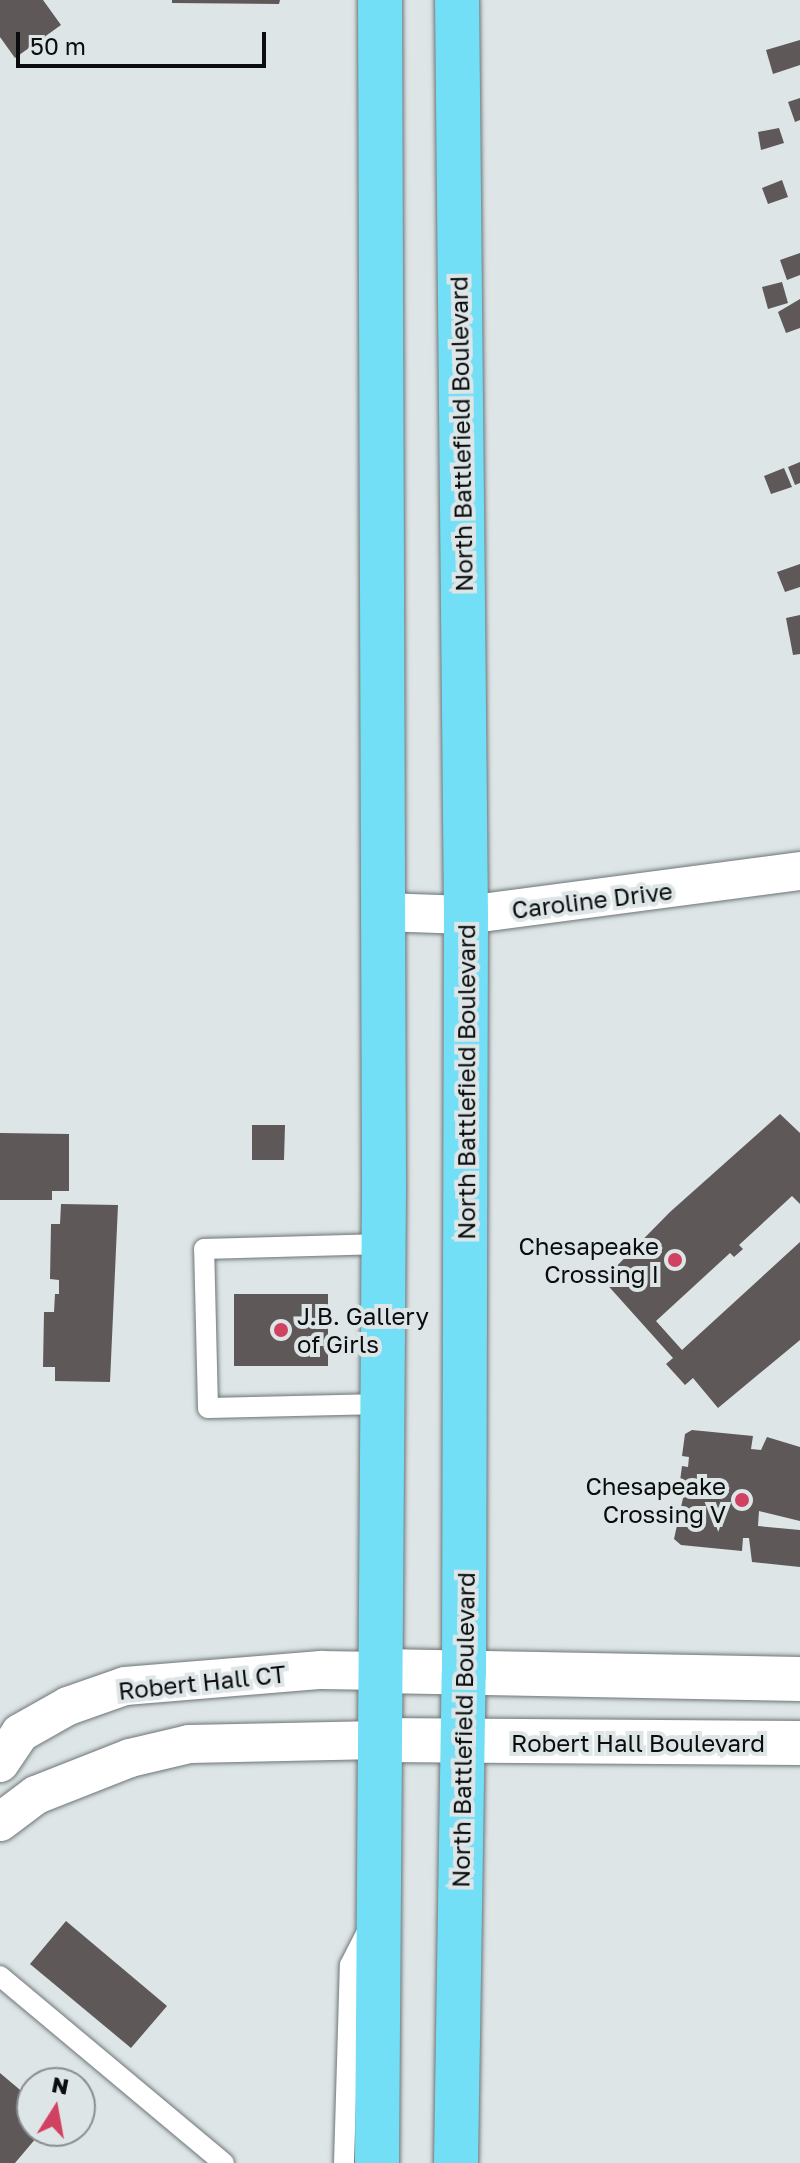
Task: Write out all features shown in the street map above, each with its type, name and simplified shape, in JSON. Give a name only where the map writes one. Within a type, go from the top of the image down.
[{"type":"main road","points":[[377,2163],[375,1916],[383,1404],[380,0]]},
{"type":"main road","name":"North Battlefield Boulevard","points":[[456,2163],[464,1673],[466,915],[457,0]]},
{"type":"street","name":"Caroline Drive","points":[[383,912],[466,915],[800,871]]},
{"type":"street","name":"Robert Hall CT","points":[[0,1763],[20,1733],[68,1706],[125,1686],[321,1670],[381,1671]]},
{"type":"street","points":[[381,1671],[800,1679]]},
{"type":"street","points":[[0,1822],[36,1795],[130,1758],[189,1744],[380,1740]]},
{"type":"street","name":"Robert Hall Boulevard","points":[[380,1740],[463,1743],[800,1743]]},
{"type":"lane","points":[[383,1244],[204,1249],[208,1408],[383,1404]]},
{"type":"lane","points":[[344,2163],[350,1965],[375,1916]]},
{"type":"lane","points":[[0,1976],[224,2163]]},
{"type":"building","points":[[0,0],[43,0],[61,25],[15,58],[0,37]]},
{"type":"building","points":[[172,0],[280,0],[279,4],[172,3]]},
{"type":"building","points":[[800,40],[800,65],[773,74],[766,50]]},
{"type":"building","points":[[800,98],[800,120],[795,122],[788,102]]},
{"type":"building","points":[[779,128],[784,143],[761,150],[758,132]]},
{"type":"building","points":[[782,180],[788,197],[768,204],[762,188]]},
{"type":"building","points":[[800,253],[800,275],[787,280],[780,260]]},
{"type":"building","points":[[782,282],[788,303],[768,309],[762,287]]},
{"type":"building","points":[[800,299],[800,328],[786,333],[778,312]]},
{"type":"building","points":[[800,462],[800,483],[795,485],[788,467]]},
{"type":"building","points":[[784,468],[792,487],[771,494],[764,476]]},
{"type":"building","points":[[800,564],[800,587],[785,592],[777,572]]},
{"type":"building","points":[[800,615],[800,654],[793,655],[786,618]]},
{"type":"building","name":"Chesapeake Crossing I","points":[[780,1114],[800,1133],[800,1204],[792,1196],[739,1245],[743,1249],[734,1257],[730,1253],[656,1321],[682,1350],[800,1242],[800,1340],[718,1408],[693,1378],[685,1385],[666,1364],[673,1358],[603,1280],[670,1212]]},
{"type":"building","points":[[252,1125],[285,1125],[284,1160],[252,1160]]},
{"type":"building","points":[[0,1133],[69,1134],[69,1191],[52,1191],[52,1200],[0,1200]]},
{"type":"building","points":[[61,1204],[118,1205],[110,1382],[55,1381],[55,1367],[43,1367],[44,1312],[54,1312],[55,1294],[59,1294],[59,1280],[50,1279],[51,1224],[60,1224]]},
{"type":"building","name":"J.B. Gallery of Girls","points":[[234,1294],[328,1294],[328,1366],[234,1366]]},
{"type":"building","name":"Chesapeake Crossing V","points":[[692,1430],[753,1436],[751,1449],[761,1450],[767,1437],[800,1447],[800,1521],[759,1511],[758,1526],[800,1530],[800,1567],[752,1562],[749,1538],[743,1538],[742,1551],[681,1545],[674,1539],[685,1489],[679,1489],[682,1466],[688,1467],[689,1457],[682,1456],[685,1434]]},
{"type":"building","points":[[66,1921],[167,2006],[131,2048],[30,1964]]},
{"type":"building","points":[[0,2073],[16,2086],[16,2147],[28,2147],[15,2163],[0,2163]]},
{"type":"place","name":"Chesapeake Crossing I","points":[[675,1260]]},
{"type":"place","name":"J.B. Gallery of Girls","points":[[281,1330]]},
{"type":"place","name":"Chesapeake Crossing V","points":[[742,1500]]}]
